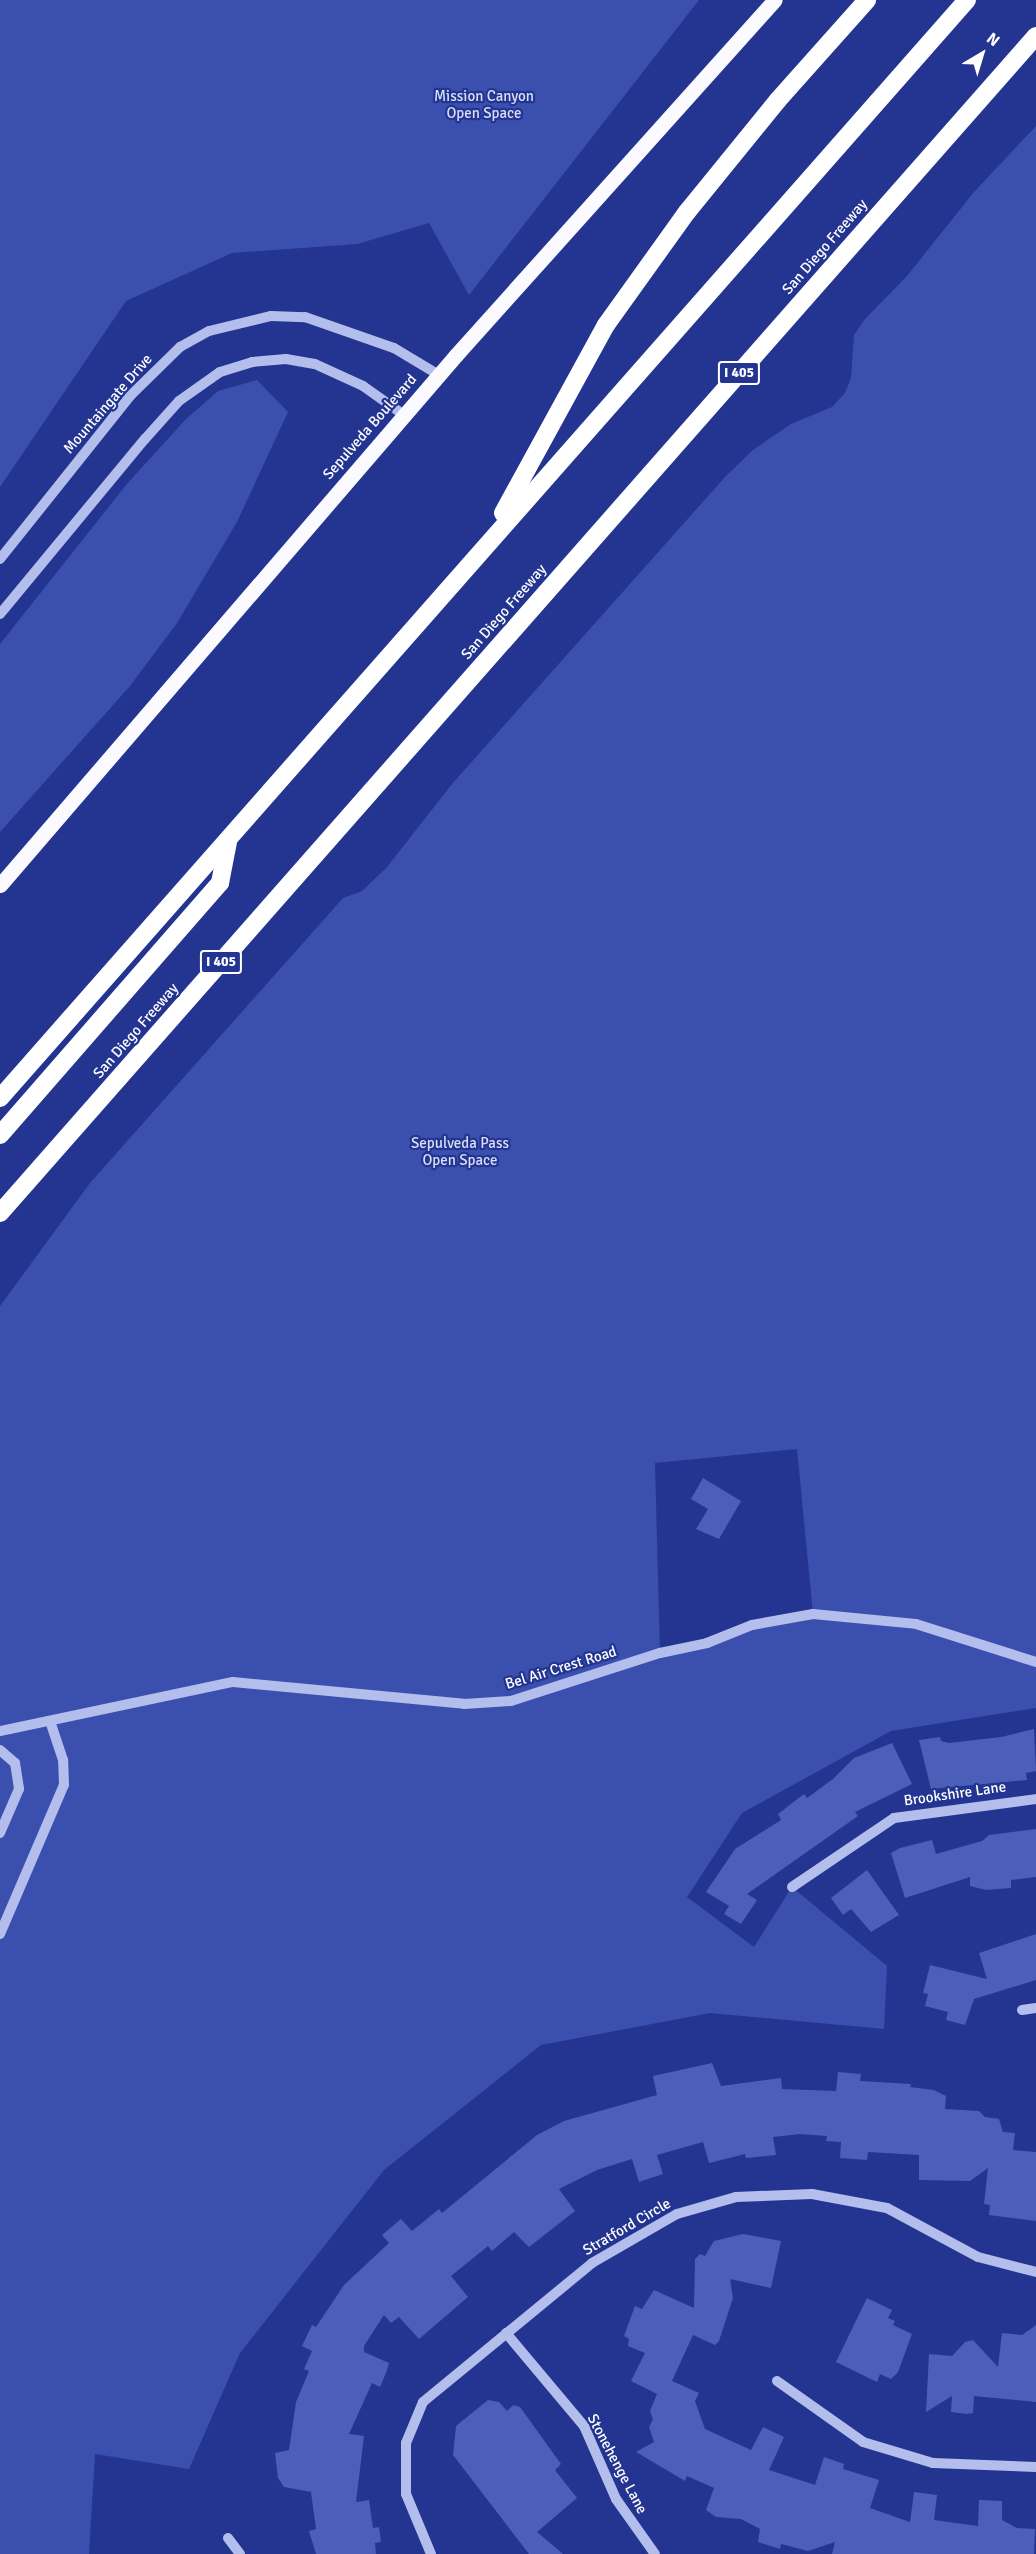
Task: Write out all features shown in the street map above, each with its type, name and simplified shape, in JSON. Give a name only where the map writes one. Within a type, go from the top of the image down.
[{"type":"highway","points":[[486,542],[606,325],[687,212],[867,0]]},
{"type":"highway","points":[[0,1098],[228,840],[486,542],[967,0]]},
{"type":"highway","name":"San Diego Freeway","points":[[0,1213],[1036,36]]},
{"type":"highway","points":[[0,1135],[219,883],[228,840]]},
{"type":"main road","name":"Sepulveda Boulevard","points":[[0,885],[439,375],[774,0]]},
{"type":"street","name":"Mountaingate Drive","points":[[0,560],[144,381],[180,347],[210,331],[271,316],[304,317],[394,348],[439,375]]},
{"type":"street","points":[[0,614],[179,401],[220,372],[252,362],[286,359],[315,364],[363,386],[405,416]]},
{"type":"street","name":"Bel Air Crest Road","points":[[0,1731],[233,1682],[464,1704],[510,1701],[660,1653],[707,1643],[752,1625],[813,1614],[916,1624],[1036,1662]]},
{"type":"street","points":[[0,1934],[64,1785],[63,1761],[50,1720]]},
{"type":"street","points":[[0,1750],[15,1762],[19,1789],[0,1833]]},
{"type":"street","name":"Brookshire Lane","points":[[792,1887],[894,1818],[1036,1799]]},
{"type":"street","points":[[1022,2010],[1036,2008]]},
{"type":"street","name":"Stratford Circle","points":[[431,2554],[406,2494],[406,2443],[423,2402],[592,2263],[677,2214],[736,2197],[812,2194],[887,2208],[978,2257],[1036,2272]]},
{"type":"street","name":"Stonehenge Lane","points":[[506,2333],[584,2426],[616,2499],[655,2554]]},
{"type":"street","points":[[777,2381],[863,2442],[933,2463],[1036,2467]]},
{"type":"street","points":[[228,2538],[240,2554]]},
{"type":"green space","name":"Mission Canyon Open Space","points":[[0,0],[699,0],[469,295],[429,223],[357,244],[232,253],[126,301],[0,487]]},
{"type":"green space","name":"Sepulveda Pass Open Space","points":[[1036,126],[1036,1708],[891,1731],[742,1813],[687,1897],[754,1947],[792,1887],[887,1966],[884,2029],[710,2013],[541,2045],[384,2170],[240,2353],[189,2469],[95,2454],[89,2554],[0,2554],[0,1306],[90,1183],[343,898],[362,891],[387,867],[452,784],[725,477],[753,450],[791,424],[832,407],[845,393],[851,378],[854,335],[864,320],[907,276],[974,192]],"holes":[[[797,1449],[813,1614],[752,1625],[660,1653],[655,1463]]]},
{"type":"green space","points":[[257,380],[288,412],[237,522],[177,623],[130,686],[0,832],[0,644],[126,485],[185,420],[218,391]]},
{"type":"building","points":[[703,1478],[741,1501],[719,1539],[696,1529],[708,1509],[691,1499]]},
{"type":"building","points":[[1034,1729],[1036,1771],[1026,1773],[1027,1780],[931,1789],[919,1740],[940,1737],[941,1741],[949,1743],[1001,1737]]},
{"type":"building","points":[[892,1743],[912,1784],[855,1812],[858,1816],[747,1894],[757,1900],[741,1924],[724,1914],[729,1906],[706,1892],[735,1849],[781,1820],[778,1814],[804,1794],[807,1798],[833,1779],[854,1758]]},
{"type":"building","points":[[1036,1829],[1036,1877],[1011,1880],[1011,1888],[986,1890],[970,1886],[970,1877],[905,1898],[891,1853],[900,1848],[932,1840],[936,1854],[982,1841],[989,1835]]},
{"type":"building","points":[[867,1870],[899,1915],[871,1932],[851,1909],[843,1915],[831,1898]]},
{"type":"building","points":[[1036,1934],[1036,1980],[974,1999],[965,2025],[946,2020],[948,2012],[925,2006],[928,1994],[923,1993],[930,1965],[987,1979],[979,1953]]},
{"type":"building","points":[[712,2063],[721,2086],[781,2078],[782,2089],[836,2091],[838,2072],[861,2074],[860,2081],[911,2084],[910,2087],[934,2090],[946,2096],[945,2109],[979,2111],[985,2117],[999,2119],[1003,2132],[1015,2133],[1013,2150],[1036,2152],[1036,2221],[989,2215],[990,2205],[984,2204],[988,2168],[970,2181],[919,2180],[919,2155],[868,2152],[867,2160],[840,2158],[841,2142],[826,2141],[827,2136],[800,2134],[773,2137],[776,2155],[746,2158],[745,2154],[709,2163],[703,2142],[657,2155],[663,2174],[639,2182],[632,2159],[597,2170],[559,2189],[575,2211],[529,2247],[514,2232],[492,2251],[488,2246],[451,2276],[468,2297],[419,2339],[399,2317],[391,2323],[384,2315],[364,2346],[364,2352],[389,2363],[380,2387],[372,2383],[349,2434],[364,2436],[356,2502],[369,2500],[373,2528],[379,2527],[381,2542],[375,2543],[376,2554],[316,2554],[309,2531],[316,2529],[311,2492],[284,2487],[278,2478],[275,2453],[289,2450],[296,2402],[309,2371],[304,2369],[312,2351],[302,2346],[312,2325],[316,2327],[344,2285],[389,2243],[382,2235],[401,2219],[412,2231],[439,2209],[442,2213],[537,2135],[564,2121],[657,2095],[653,2076]]},
{"type":"building","points":[[743,2234],[781,2241],[771,2288],[730,2279],[733,2298],[719,2341],[715,2345],[693,2335],[672,2381],[699,2393],[695,2401],[705,2429],[751,2450],[763,2427],[784,2437],[769,2470],[815,2485],[824,2457],[844,2464],[843,2469],[879,2480],[870,2508],[910,2522],[914,2492],[937,2495],[934,2520],[978,2526],[979,2500],[1002,2501],[1002,2520],[1017,2528],[1035,2529],[1034,2554],[832,2554],[835,2542],[808,2551],[781,2544],[780,2549],[758,2542],[760,2529],[741,2519],[716,2517],[706,2510],[714,2488],[687,2476],[685,2481],[636,2452],[654,2442],[649,2427],[653,2419],[650,2411],[657,2394],[631,2381],[645,2353],[628,2346],[629,2339],[624,2336],[635,2306],[642,2309],[654,2290],[694,2308],[695,2259],[700,2254],[705,2256],[714,2241]]},
{"type":"building","points":[[867,2298],[892,2310],[888,2318],[895,2321],[893,2325],[912,2334],[898,2372],[891,2379],[880,2374],[877,2382],[836,2362]]},
{"type":"building","points":[[1036,2325],[1036,2402],[974,2396],[973,2413],[967,2414],[951,2412],[952,2396],[926,2412],[929,2354],[952,2356],[965,2342],[973,2340],[998,2367],[1002,2333],[1022,2335]]},
{"type":"building","points":[[488,2400],[499,2402],[507,2411],[513,2405],[520,2407],[561,2464],[555,2470],[577,2498],[537,2532],[563,2554],[529,2554],[453,2455],[456,2426]]}]
